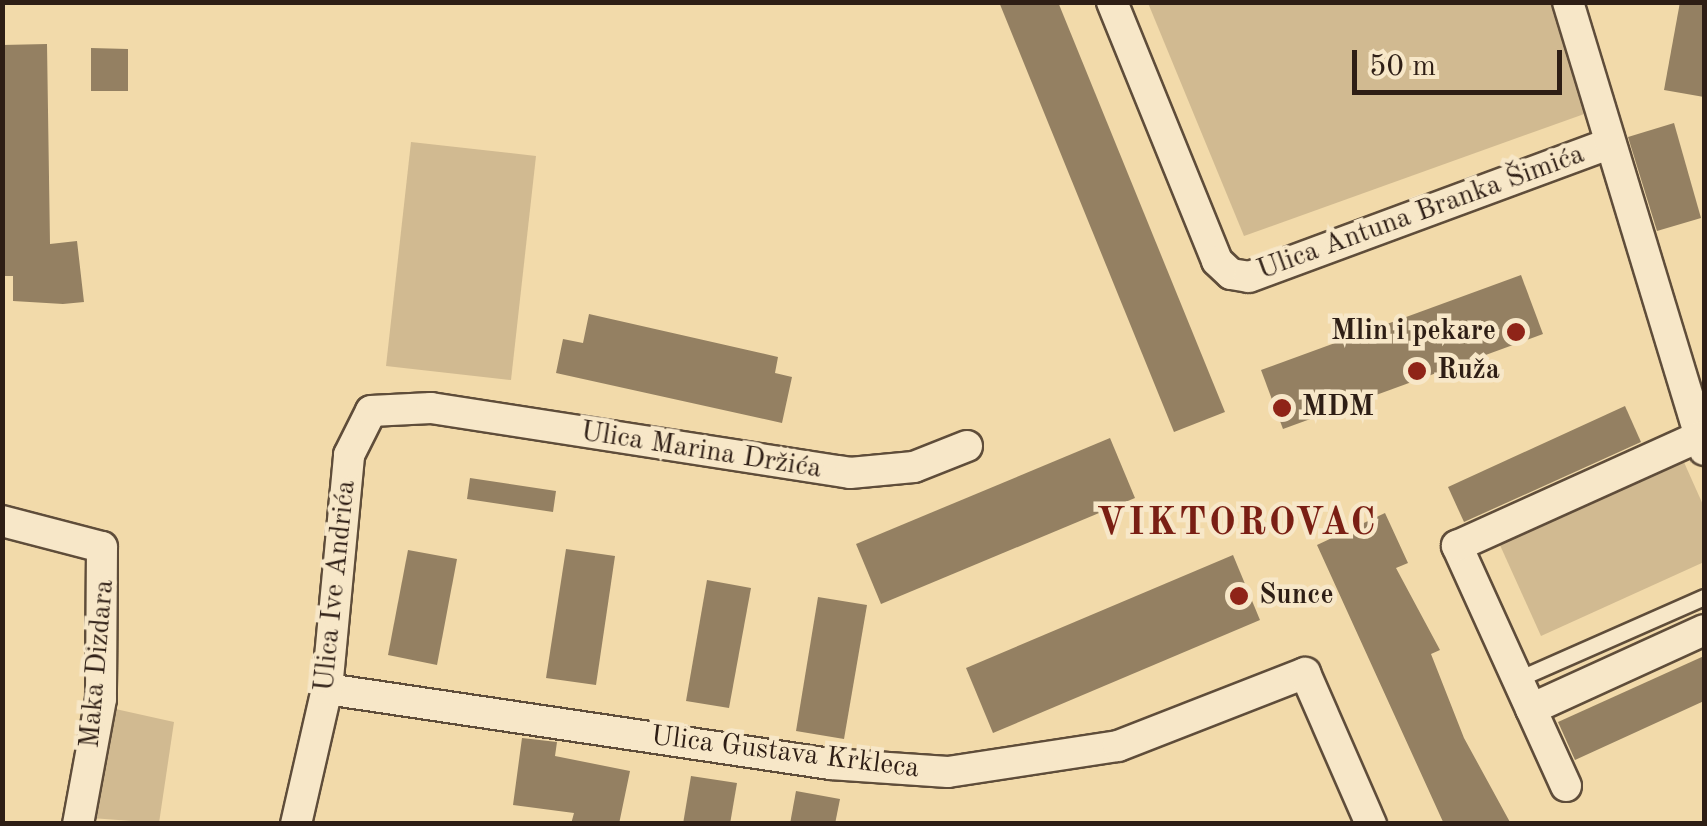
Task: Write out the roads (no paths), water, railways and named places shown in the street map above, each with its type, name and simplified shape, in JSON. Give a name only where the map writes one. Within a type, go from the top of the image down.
[{"type":"street","name":"Ulica Antuna Branka Šimića","points":[[1112,2],[1217,261],[1231,274],[1249,278],[1608,144]]},
{"type":"street","points":[[1566,786],[1457,546],[1701,443],[1568,2]]},
{"type":"street","name":"Ulica Marina Držića","points":[[432,408],[850,473],[914,466],[968,446]]},
{"type":"street","name":"Ulica Ive Andrića","points":[[296,824],[328,689],[349,456],[372,410],[432,408]]},
{"type":"street","name":"Maka Dizdara","points":[[2,521],[102,547],[100,699],[78,824]]},
{"type":"street","points":[[1531,709],[1704,630]]},
{"type":"street","name":"Ulica Gustava Krkleca","points":[[328,689],[830,764],[948,772],[1118,746],[1306,674],[1371,824]]},
{"type":"lane","points":[[1518,679],[1704,596]]},
{"type":"place","name":"Mlin i pekare","points":[[1516,332]]},
{"type":"place","name":"Ruža","points":[[1417,371]]},
{"type":"place","name":"MDM","points":[[1282,408]]},
{"type":"place","name":"Sunce","points":[[1239,596]]},
{"type":"district","name":"VIKTOROVAC","points":[[1237,525]]}]
